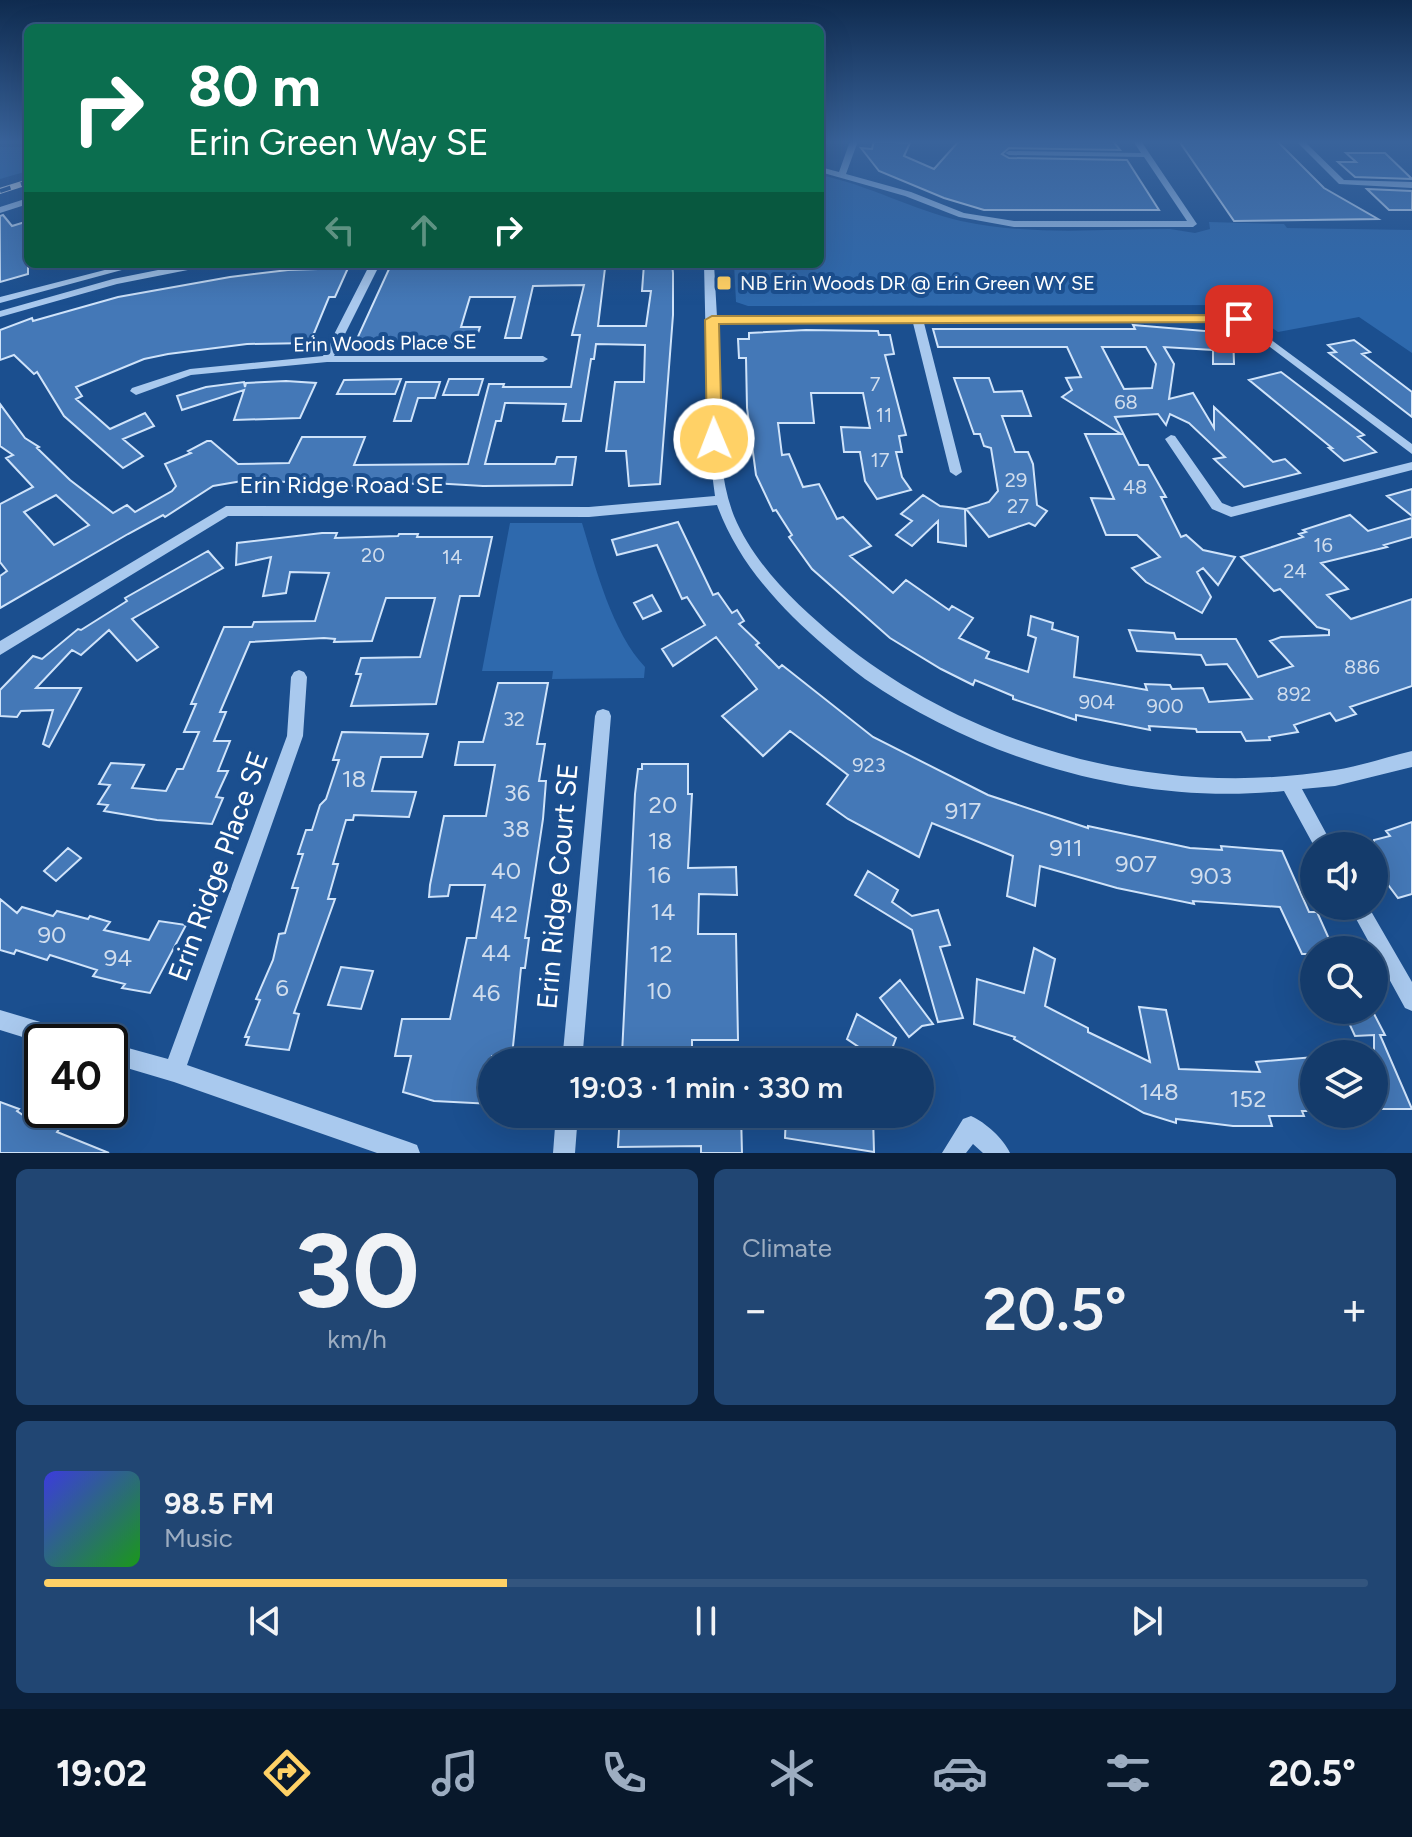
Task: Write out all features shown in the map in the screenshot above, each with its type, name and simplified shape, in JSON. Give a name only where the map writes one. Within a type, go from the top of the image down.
[{"type":"street","points":[[905,195],[962,215],[1014,224],[1193,224],[1173,195]]},
{"type":"street","points":[[0,210],[24,202]]},
{"type":"street","points":[[0,300],[124,268]]},
{"type":"street","points":[[0,314],[116,281],[183,268]]},
{"type":"street","points":[[327,359],[373,268]]},
{"type":"street","points":[[709,268],[714,439],[722,500],[747,551],[778,594],[828,642],[889,689],[954,722],[1047,758],[1148,782],[1251,787],[1290,785],[1374,772],[1412,759]]},
{"type":"street","points":[[712,320],[1239,319],[1412,450]]},
{"type":"street","points":[[918,321],[956,472]]},
{"type":"street","name":"Erin Woods Place SE","points":[[136,391],[190,372],[327,359],[543,359]]},
{"type":"street","points":[[1171,439],[1217,506],[1231,512],[1412,466]]},
{"type":"street","name":"Erin Ridge Road SE","points":[[0,649],[226,511],[589,512],[722,500]]},
{"type":"street","name":"Erin Ridge Place SE","points":[[174,1071],[295,736],[299,677]]},
{"type":"street","name":"Erin Ridge Court SE","points":[[573,1048],[603,716]]},
{"type":"street","points":[[1290,785],[1316,832]]},
{"type":"street","points":[[1366,920],[1412,1001]]},
{"type":"street","points":[[0,1020],[24,1027]]},
{"type":"street","points":[[128,1058],[174,1071],[409,1153]]},
{"type":"street","points":[[953,1153],[971,1127],[999,1153]]},
{"type":"street","points":[[564,1153],[566,1128]]},
{"type":"shaded area","points":[[824,195],[884,195],[961,221],[1013,229],[1170,229],[1195,233],[1210,229],[1209,222],[1284,224],[1287,228],[1412,230],[1412,353],[1359,317],[1278,332],[1239,305],[748,306],[736,302],[734,268],[824,268]]},
{"type":"shaded area","points":[[510,523],[582,523],[606,599],[623,636],[645,667],[644,678],[552,679],[553,671],[482,671]]},
{"type":"building","points":[[936,195],[1149,195],[1159,210],[984,210]]},
{"type":"building","points":[[1216,195],[1336,195],[1378,219],[1234,221]]},
{"type":"building","points":[[1373,195],[1412,195],[1412,210],[1389,210]]},
{"type":"building","points":[[3,215],[12,226],[24,222],[24,268],[28,268],[28,274],[0,282],[0,216]]},
{"type":"building","points":[[348,268],[335,297],[329,297],[310,343],[247,344],[168,354],[144,359],[76,387],[82,396],[76,399],[110,429],[145,413],[154,426],[123,439],[143,456],[123,468],[64,416],[37,372],[34,374],[14,355],[0,360],[0,330],[32,318],[33,321],[118,297],[230,277],[288,270]]},
{"type":"building","points":[[605,268],[598,326],[646,326],[651,291],[642,291],[644,268],[672,268],[673,315],[660,484],[629,486],[626,451],[606,451],[615,382],[644,382],[645,345],[596,344],[581,421],[563,421],[566,404],[505,403],[501,421],[496,421],[485,464],[555,464],[557,457],[576,457],[572,485],[432,483],[346,486],[347,483],[242,481],[213,486],[165,517],[163,515],[128,534],[0,608],[0,576],[7,571],[0,562],[0,504],[33,487],[6,458],[13,455],[0,446],[0,404],[25,438],[39,447],[70,480],[113,513],[127,505],[135,512],[172,491],[176,486],[165,464],[191,453],[188,451],[207,441],[238,464],[289,463],[302,437],[365,437],[354,465],[468,464],[489,384],[504,384],[503,387],[571,387],[580,335],[572,335],[584,285],[533,286],[521,338],[505,338],[515,297],[470,297],[461,327],[480,327],[475,342],[356,341],[389,269]],"holes":[[[56,495],[89,525],[54,545],[24,512]]]},
{"type":"building","points":[[1133,325],[1216,332],[1216,327],[1233,330],[1234,364],[1213,364],[1213,350],[1164,347],[1174,364],[1169,399],[1193,393],[1214,428],[1214,407],[1273,462],[1285,459],[1300,473],[1244,487],[1214,459],[1225,457],[1189,423],[1170,414],[1166,425],[1158,414],[1115,417],[1139,465],[1148,465],[1166,497],[1161,497],[1181,537],[1186,535],[1203,550],[1235,557],[1218,585],[1203,568],[1197,572],[1211,597],[1202,613],[1146,582],[1132,568],[1160,557],[1137,535],[1106,535],[1091,498],[1114,499],[1085,434],[1121,434],[1062,397],[1072,390],[1066,378],[1081,377],[1067,347],[938,347],[933,329],[1135,329]],"holes":[[[1102,347],[1146,347],[1156,364],[1152,388],[1124,389]]]},
{"type":"building","points":[[878,331],[879,335],[890,335],[894,354],[885,355],[906,435],[899,436],[902,452],[896,452],[902,477],[911,490],[877,499],[865,481],[860,452],[844,452],[841,427],[870,428],[863,393],[811,393],[814,423],[778,423],[782,455],[789,454],[803,487],[819,484],[837,519],[843,517],[871,546],[850,556],[893,593],[906,580],[949,610],[952,606],[973,618],[959,638],[989,652],[986,658],[1028,672],[1036,638],[1028,635],[1031,616],[1053,623],[1052,629],[1078,637],[1074,677],[1147,690],[1145,684],[1170,685],[1172,689],[1203,688],[1209,702],[1252,699],[1227,664],[1206,665],[1201,655],[1137,651],[1129,630],[1174,633],[1176,639],[1236,639],[1258,677],[1293,666],[1270,641],[1281,637],[1329,635],[1329,630],[1317,627],[1280,589],[1274,591],[1241,557],[1303,537],[1299,534],[1306,532],[1303,530],[1350,515],[1368,531],[1412,518],[1412,537],[1384,545],[1387,547],[1321,563],[1348,589],[1327,595],[1351,619],[1412,599],[1412,686],[1350,707],[1356,714],[1336,721],[1330,713],[1294,725],[1298,732],[1269,737],[1270,740],[1246,741],[1241,732],[1197,732],[1196,729],[1149,726],[1150,730],[1076,715],[1076,720],[1013,699],[1013,696],[975,680],[973,685],[941,669],[890,638],[812,569],[789,537],[792,535],[776,510],[773,511],[756,475],[747,408],[746,358],[739,358],[738,339],[749,339],[749,333]]},
{"type":"building","points":[[1354,340],[1370,352],[1362,354],[1412,392],[1412,417],[1329,353],[1336,352],[1328,345]]},
{"type":"building","points":[[1281,372],[1364,435],[1358,437],[1376,452],[1344,461],[1249,380]]},
{"type":"building","points":[[954,378],[989,378],[994,392],[1022,391],[1031,416],[1002,416],[1015,452],[1028,452],[1033,464],[1037,505],[1047,511],[1035,526],[1029,523],[989,537],[966,509],[989,502],[998,491],[991,448],[984,446],[980,434],[974,434]]},
{"type":"building","points":[[401,379],[395,394],[337,394],[344,380]]},
{"type":"building","points":[[449,379],[483,379],[478,395],[443,395]]},
{"type":"building","points":[[244,382],[245,387],[246,383],[316,383],[300,418],[234,420],[244,390],[182,410],[177,396],[206,387]]},
{"type":"building","points":[[406,382],[440,382],[435,398],[418,398],[411,421],[394,421]]},
{"type":"building","points":[[1412,489],[1412,516],[1387,496]]},
{"type":"building","points":[[923,495],[940,506],[965,509],[966,546],[938,542],[938,521],[912,546],[896,535],[912,521],[901,514]]},
{"type":"building","points":[[678,522],[713,595],[718,593],[732,613],[737,610],[744,621],[739,624],[779,668],[782,665],[873,737],[988,795],[1088,828],[1190,848],[1222,850],[1221,846],[1282,851],[1300,892],[1300,920],[1321,920],[1328,936],[1300,936],[1300,950],[1280,907],[1193,901],[1194,904],[1117,888],[1040,866],[1035,906],[1007,896],[1013,856],[932,823],[919,857],[848,819],[827,804],[848,775],[790,731],[763,756],[722,716],[757,689],[716,637],[673,666],[662,649],[705,625],[687,597],[682,599],[657,545],[617,555],[612,540]]},
{"type":"building","points":[[337,533],[335,538],[399,534],[418,534],[417,537],[492,537],[479,596],[460,596],[436,704],[351,706],[361,674],[356,674],[361,658],[420,657],[435,598],[386,598],[372,641],[334,642],[335,639],[324,638],[250,642],[220,712],[226,712],[214,741],[230,741],[218,771],[228,771],[216,797],[223,798],[212,824],[157,820],[104,811],[108,805],[98,804],[110,785],[99,784],[111,763],[144,765],[132,788],[166,791],[177,769],[183,769],[199,732],[184,732],[196,704],[191,704],[224,627],[252,627],[254,622],[315,621],[329,573],[290,572],[286,593],[263,596],[271,557],[236,565],[237,543]]},
{"type":"building","points":[[208,551],[223,568],[132,619],[158,647],[137,661],[109,630],[81,655],[72,650],[36,688],[81,688],[49,747],[43,744],[53,710],[21,711],[17,717],[0,716],[0,690],[33,656],[42,659],[78,629],[127,601],[125,598]]},
{"type":"building","points":[[652,595],[661,611],[643,619],[634,603]]},
{"type":"building","points":[[498,683],[548,683],[537,744],[545,744],[539,781],[546,781],[543,819],[513,1048],[478,1048],[478,1103],[434,1101],[403,1092],[411,1056],[395,1056],[402,1019],[450,1019],[467,938],[476,938],[485,885],[450,885],[448,896],[429,897],[444,816],[486,816],[495,765],[455,765],[459,742],[483,742]]},
{"type":"building","points":[[342,732],[428,734],[422,757],[381,757],[372,791],[416,792],[409,817],[354,815],[353,820],[346,820],[333,864],[338,864],[328,899],[335,899],[294,1013],[299,1014],[289,1050],[246,1045],[249,1037],[245,1037],[260,1000],[256,999],[273,960],[279,934],[285,933],[298,888],[292,888],[303,854],[298,854],[306,830],[312,830],[320,805],[326,799],[339,760],[333,760]]},
{"type":"building","points":[[642,764],[688,764],[688,794],[692,794],[688,868],[736,867],[737,895],[699,894],[698,934],[736,934],[738,1040],[692,1040],[692,1048],[622,1048],[635,794],[638,769],[642,769]]},
{"type":"building","points":[[1412,822],[1412,894],[1398,898],[1388,885],[1390,836],[1386,831]]},
{"type":"building","points":[[68,848],[81,858],[56,881],[44,871]]},
{"type":"building","points":[[868,871],[898,890],[892,902],[912,916],[938,910],[950,945],[940,947],[963,1018],[938,1022],[912,930],[855,895]]},
{"type":"building","points":[[0,899],[17,913],[22,907],[53,916],[57,911],[88,919],[90,916],[110,922],[104,930],[149,940],[159,921],[186,925],[150,993],[122,988],[125,984],[93,976],[97,970],[50,955],[47,960],[16,950],[14,954],[0,950]]},
{"type":"building","points":[[1034,948],[1055,959],[1045,1006],[1088,1028],[1088,1032],[1150,1062],[1139,1007],[1166,1010],[1179,1069],[1260,1072],[1256,1062],[1300,1058],[1300,1116],[1269,1116],[1272,1126],[1233,1126],[1176,1119],[1176,1123],[1144,1113],[1015,1037],[974,1024],[977,979],[1024,993]]},
{"type":"building","points":[[341,967],[373,971],[361,1009],[328,1005]]},
{"type":"building","points":[[900,980],[933,1024],[922,1026],[909,1037],[880,998]]},
{"type":"building","points":[[857,1014],[896,1038],[892,1048],[860,1048],[847,1039]]},
{"type":"building","points":[[1349,1024],[1379,1024],[1385,1035],[1380,1035],[1382,1040],[1374,1040],[1374,1035],[1355,1036]]},
{"type":"building","points":[[1388,1054],[1412,1109],[1388,1109]]},
{"type":"building","points":[[0,1102],[19,1109],[17,1111],[24,1115],[24,1128],[60,1128],[57,1132],[109,1153],[0,1153]]},
{"type":"building","points":[[619,1128],[741,1128],[742,1153],[701,1153],[701,1146],[618,1147]]},
{"type":"building","points":[[785,1128],[873,1128],[874,1152],[785,1138]]},
{"type":"place","name":"NB Erin Woods DR @ Erin Green WY SE","points":[[724,283]]},
{"type":"route","points":[[714,439],[712,320],[1239,319]]}]
